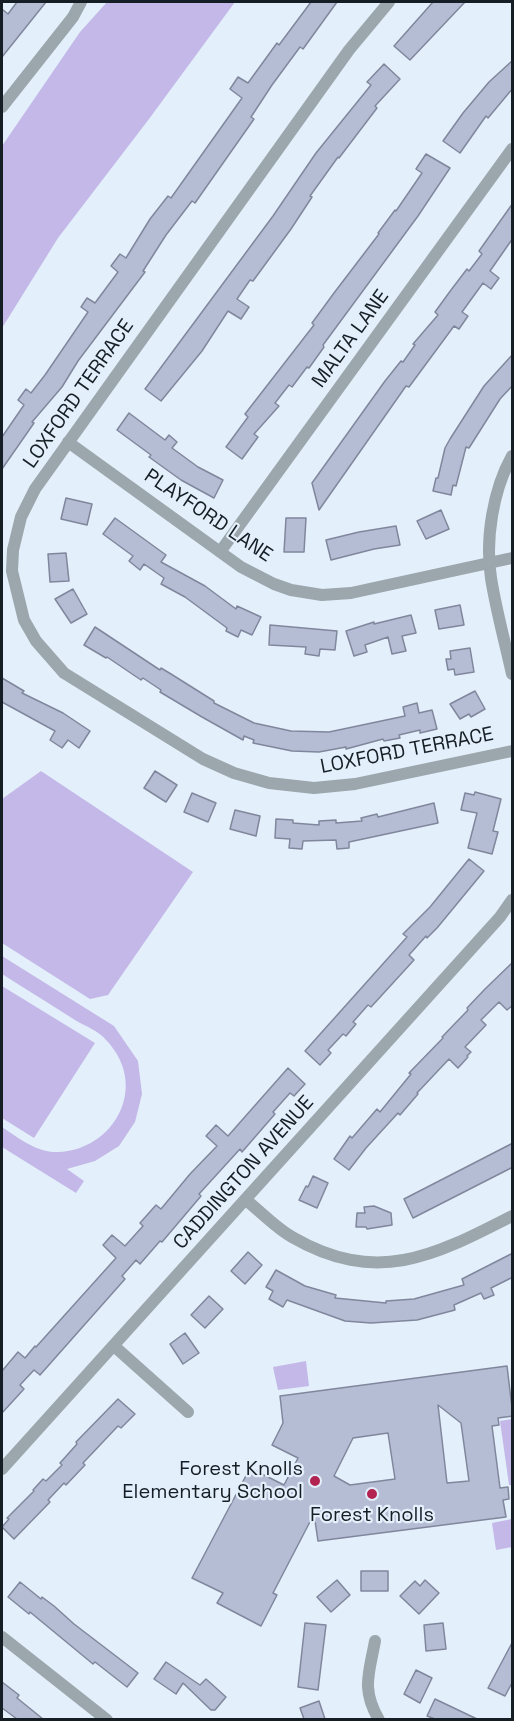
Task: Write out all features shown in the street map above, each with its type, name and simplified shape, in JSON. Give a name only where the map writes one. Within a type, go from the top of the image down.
[{"type":"street","points":[[2,107],[73,17],[81,2]]},
{"type":"street","name":"LOXFORD TERRACE","points":[[389,2],[349,50],[35,489],[21,517],[13,550],[12,571],[24,620],[36,641],[64,673],[203,759],[234,773],[269,783],[314,788],[355,784],[513,751]]},
{"type":"street","name":"MALTA LANE","points":[[220,552],[513,148]]},
{"type":"street","name":"PLAYFORD LANE","points":[[68,442],[241,567],[291,590],[322,595],[351,593],[513,558]]},
{"type":"street","points":[[513,456],[507,465],[496,495],[489,546],[491,577],[513,674]]},
{"type":"street","name":"CADDINGTON AVENUE","points":[[2,1469],[246,1200],[513,900]]},
{"type":"street","points":[[246,1200],[291,1237],[331,1256],[363,1263],[405,1261],[454,1246],[513,1216]]},
{"type":"street","points":[[114,1346],[188,1412]]},
{"type":"street","points":[[2,1636],[107,1719]]},
{"type":"street","points":[[375,1641],[366,1690],[370,1705],[379,1719]]},
{"type":"shaded area","points":[[107,2],[235,2],[58,238],[2,328],[2,146],[80,32]]},
{"type":"shaded area","points":[[41,771],[193,872],[108,995],[90,999],[2,943],[2,799]]},
{"type":"shaded area","points":[[2,956],[114,1026],[138,1061],[142,1094],[135,1122],[119,1146],[95,1161],[67,1169],[84,1181],[76,1193],[2,1147],[2,1127],[29,1144],[51,1152],[76,1149],[91,1143],[115,1121],[122,1107],[126,1091],[125,1075],[116,1053],[100,1034],[2,974]]},
{"type":"shaded area","points":[[2,986],[95,1043],[34,1138],[2,1118]]},
{"type":"shaded area","points":[[306,1361],[309,1386],[278,1390],[273,1367]]},
{"type":"shaded area","points":[[512,1419],[512,1485],[509,1485],[500,1421]]},
{"type":"shaded area","points":[[512,1519],[512,1547],[496,1550],[492,1523]]},
{"type":"building","points":[[17,2],[46,2],[2,57],[2,9],[8,14]]},
{"type":"building","points":[[311,2],[337,2],[303,49],[300,47],[272,85],[251,117],[254,119],[195,203],[192,201],[166,235],[143,271],[145,272],[78,361],[62,387],[32,422],[34,423],[2,469],[2,437],[24,405],[18,400],[26,389],[31,393],[45,375],[88,312],[81,307],[87,298],[95,303],[118,272],[111,266],[120,254],[126,258],[150,219],[168,196],[171,198],[242,98],[230,89],[238,77],[248,83]]},
{"type":"building","points":[[433,2],[465,2],[410,60],[394,46]]},
{"type":"building","points":[[513,60],[513,88],[488,118],[486,116],[460,153],[443,141],[489,82]]},
{"type":"building","points":[[384,64],[400,79],[375,106],[377,108],[310,196],[312,197],[291,229],[237,299],[249,307],[241,319],[228,311],[202,351],[161,401],[145,389],[273,216],[316,153],[371,85],[367,82]]},
{"type":"building","points":[[426,154],[450,168],[418,216],[323,345],[324,347],[309,368],[307,367],[292,387],[289,385],[275,403],[279,406],[254,434],[258,437],[242,459],[226,447],[248,417],[245,414],[314,325],[312,323],[396,211],[422,173],[416,169]]},
{"type":"building","points":[[513,203],[513,238],[490,271],[499,278],[491,289],[483,283],[462,312],[468,316],[459,329],[454,326],[409,387],[406,386],[319,510],[312,483],[385,381],[401,361],[403,362],[415,345],[413,344],[438,315],[435,312],[451,290],[482,254],[479,251]]},
{"type":"building","points":[[513,354],[513,385],[500,399],[469,448],[466,447],[456,486],[453,485],[451,495],[433,491],[445,448],[450,439],[484,386]]},
{"type":"building","points":[[129,413],[165,440],[169,435],[177,442],[172,448],[198,467],[223,480],[214,498],[181,480],[117,430]]},
{"type":"building","points":[[66,498],[92,504],[87,525],[61,519]]},
{"type":"building","points":[[441,510],[449,529],[426,539],[417,521]]},
{"type":"building","points":[[115,518],[166,555],[161,562],[205,586],[236,609],[237,606],[261,617],[252,635],[241,630],[238,637],[226,631],[227,628],[185,597],[161,584],[164,578],[144,564],[140,570],[129,561],[133,556],[103,534]]},
{"type":"building","points":[[286,518],[306,518],[304,552],[284,552]]},
{"type":"building","points":[[396,526],[400,545],[331,560],[326,540]]},
{"type":"building","points":[[66,553],[69,581],[50,582],[48,554]]},
{"type":"building","points":[[73,589],[87,614],[71,623],[55,599]]},
{"type":"building","points":[[460,605],[464,625],[439,629],[435,610]]},
{"type":"building","points":[[411,615],[416,633],[402,636],[406,651],[392,654],[388,637],[365,645],[367,652],[354,656],[346,631],[374,622],[374,624]]},
{"type":"building","points":[[270,625],[337,631],[335,650],[320,649],[319,656],[305,654],[306,647],[269,645]]},
{"type":"building","points":[[95,627],[214,703],[254,723],[291,731],[329,732],[405,716],[403,707],[417,703],[419,713],[432,710],[437,729],[420,733],[420,730],[399,735],[400,738],[384,741],[383,739],[346,749],[346,747],[319,752],[292,751],[253,743],[254,740],[244,736],[243,740],[160,692],[161,690],[143,678],[141,680],[107,657],[84,645]]},
{"type":"building","points":[[470,648],[474,672],[455,675],[454,669],[448,670],[446,659],[451,659],[450,651]]},
{"type":"building","points":[[2,678],[24,691],[22,693],[63,713],[90,731],[79,748],[68,740],[62,748],[50,740],[55,731],[2,702]]},
{"type":"building","points":[[475,691],[485,709],[471,717],[469,714],[460,719],[450,704]]},
{"type":"building","points":[[155,771],[177,785],[166,802],[144,788]]},
{"type":"building","points":[[475,792],[501,799],[493,831],[498,832],[492,854],[468,848],[477,813],[461,810],[465,793],[474,795]]},
{"type":"building","points":[[192,793],[216,803],[208,822],[184,812]]},
{"type":"building","points":[[434,803],[438,823],[349,842],[349,848],[337,849],[336,840],[303,841],[302,849],[289,848],[290,839],[275,838],[276,819],[319,825],[319,821],[336,820],[336,823],[362,821],[361,818],[377,814],[378,817]]},
{"type":"building","points":[[235,810],[260,816],[256,836],[230,829]]},
{"type":"building","points":[[469,859],[484,871],[437,928],[427,938],[426,936],[409,955],[414,960],[371,1007],[368,1005],[353,1022],[356,1024],[346,1036],[343,1034],[328,1050],[331,1053],[320,1065],[305,1051],[407,937],[403,934],[430,907]]},
{"type":"building","points":[[513,962],[513,1005],[507,1010],[499,1002],[481,1020],[486,1025],[465,1047],[471,1052],[468,1057],[458,1068],[449,1059],[400,1115],[398,1113],[366,1148],[349,1170],[334,1159],[350,1136],[352,1138],[377,1109],[380,1112],[411,1074],[409,1073],[468,1010],[467,1008]]},
{"type":"building","points":[[288,1068],[305,1084],[294,1096],[290,1093],[242,1152],[240,1149],[199,1194],[201,1196],[162,1242],[160,1241],[140,1264],[136,1260],[122,1276],[125,1279],[40,1375],[34,1370],[20,1385],[24,1389],[2,1413],[2,1371],[18,1352],[25,1358],[116,1258],[103,1245],[112,1235],[125,1246],[143,1226],[140,1223],[156,1205],[161,1209],[217,1146],[206,1136],[216,1125],[228,1136]]},
{"type":"building","points":[[513,1143],[513,1167],[413,1218],[404,1199]]},
{"type":"building","points":[[313,1176],[328,1183],[317,1208],[299,1200]]},
{"type":"building","points":[[374,1206],[391,1213],[392,1225],[367,1229],[356,1227],[357,1213],[365,1213],[364,1207]]},
{"type":"building","points":[[248,1252],[262,1265],[245,1284],[231,1271]]},
{"type":"building","points":[[513,1253],[513,1277],[491,1288],[494,1295],[484,1299],[481,1293],[454,1305],[455,1310],[417,1320],[371,1323],[345,1321],[287,1300],[283,1307],[269,1299],[273,1291],[266,1287],[276,1270],[305,1286],[336,1295],[335,1298],[386,1303],[386,1301],[414,1299],[464,1285],[462,1279]]},
{"type":"building","points":[[209,1296],[223,1309],[205,1328],[191,1315]]},
{"type":"building","points":[[185,1333],[199,1353],[183,1364],[170,1344]]},
{"type":"building","name":"Forest Knolls","points":[[507,1366],[513,1416],[498,1418],[499,1425],[492,1426],[500,1488],[508,1487],[509,1499],[503,1500],[506,1517],[318,1541],[314,1514],[273,1593],[277,1595],[261,1626],[217,1603],[223,1593],[192,1578],[250,1468],[284,1485],[298,1458],[272,1445],[283,1423],[280,1396]],"holes":[[[438,1405],[461,1423],[469,1481],[447,1483]],[[388,1433],[395,1479],[350,1485],[334,1476],[353,1438]]]},
{"type":"building","points":[[118,1399],[135,1414],[121,1428],[118,1426],[83,1463],[85,1465],[66,1485],[64,1483],[48,1500],[50,1502],[14,1539],[2,1527],[9,1519],[7,1518],[43,1479],[46,1481],[62,1465],[60,1463],[77,1444],[76,1442]]},
{"type":"building","points":[[361,1571],[388,1571],[388,1591],[361,1591]]},
{"type":"building","points":[[337,1580],[350,1595],[331,1612],[317,1597]]},
{"type":"building","points":[[425,1580],[439,1593],[419,1614],[400,1596],[415,1581],[420,1586]]},
{"type":"building","points":[[20,1582],[138,1673],[127,1687],[95,1662],[93,1664],[30,1612],[29,1614],[8,1597]]},
{"type":"building","points":[[305,1623],[326,1625],[318,1690],[298,1687]]},
{"type":"building","points":[[443,1623],[446,1649],[426,1651],[424,1625]]},
{"type":"building","points":[[513,1641],[513,1681],[505,1696],[488,1688]]},
{"type":"building","points":[[166,1662],[200,1685],[206,1679],[226,1697],[215,1710],[211,1710],[183,1683],[176,1694],[154,1679]]},
{"type":"building","points":[[416,1670],[432,1678],[420,1703],[404,1694]]},
{"type":"building","points":[[2,1682],[19,1695],[17,1698],[43,1719],[17,1719],[2,1708]]},
{"type":"building","points":[[435,1699],[477,1719],[435,1719],[427,1716]]},
{"type":"building","points":[[319,1701],[325,1719],[304,1719],[300,1708]]},
{"type":"place","name":"Forest Knolls Elementary School","points":[[315,1481]]},
{"type":"place","name":"Forest Knolls","points":[[372,1494]]}]
